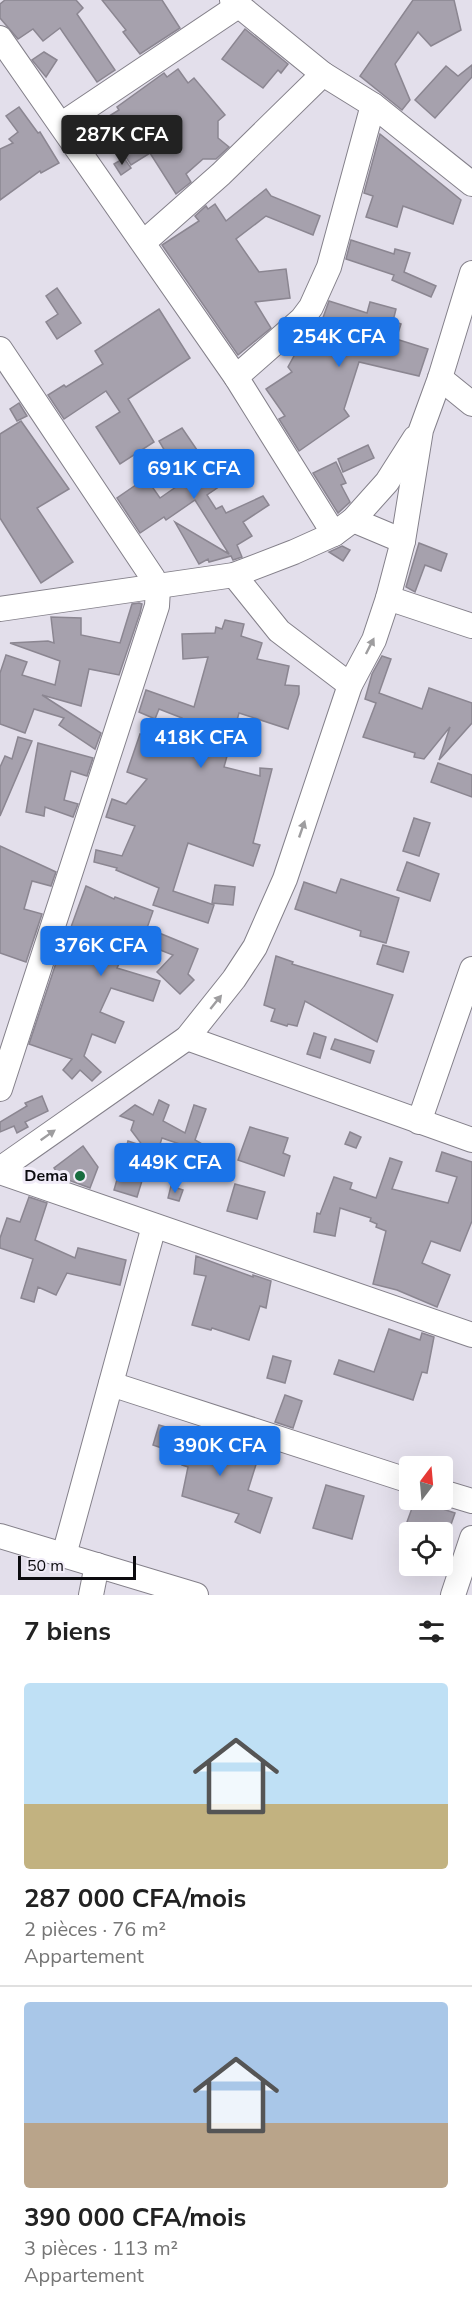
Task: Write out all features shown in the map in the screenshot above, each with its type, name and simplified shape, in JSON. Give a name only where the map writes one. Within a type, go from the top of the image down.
[{"type":"street","points":[[62,124],[235,3],[323,74],[373,105],[472,184]]},
{"type":"street","points":[[3,50],[62,124],[236,377],[343,527],[403,541]]},
{"type":"street","points":[[144,242],[221,174],[323,74]]},
{"type":"street","points":[[236,377],[302,319],[311,307],[329,267],[373,105]]},
{"type":"street","points":[[0,1170],[187,1038],[234,979],[255,947],[285,879],[350,685],[374,640],[388,598],[403,541],[421,430],[440,378],[472,273]]},
{"type":"street","points":[[0,349],[158,588],[157,606],[7,1047],[0,1089]]},
{"type":"street","points":[[440,378],[472,404]]},
{"type":"street","points":[[0,609],[158,588],[234,575],[343,527],[387,482],[421,430]]},
{"type":"street","points":[[234,575],[279,631],[350,685]]},
{"type":"street","points":[[388,598],[472,626]]},
{"type":"street","points":[[419,1122],[472,969]]},
{"type":"street","points":[[187,1038],[472,1140]]},
{"type":"street","points":[[0,1170],[154,1226],[472,1335]]},
{"type":"street","points":[[64,1555],[154,1226]]},
{"type":"street","points":[[111,1384],[399,1477]]},
{"type":"street","points":[[453,1495],[472,1501]]},
{"type":"street","points":[[0,1536],[196,1595]]},
{"type":"street","points":[[453,1595],[472,1538]]},
{"type":"street","points":[[91,1595],[97,1565]]},
{"type":"building","points":[[5,0],[76,0],[83,8],[77,14],[115,70],[97,82],[60,28],[43,41],[33,29],[18,39],[0,18],[0,4]]},
{"type":"building","points":[[102,0],[162,0],[180,28],[140,54],[123,32],[126,30]]},
{"type":"building","points":[[413,0],[454,0],[461,30],[431,46],[418,32],[395,64],[410,100],[402,110],[360,76]]},
{"type":"building","points":[[245,29],[288,64],[281,73],[278,70],[263,88],[222,59]]},
{"type":"building","points":[[44,52],[57,60],[46,77],[32,60]]},
{"type":"building","points":[[472,65],[472,77],[435,118],[415,100],[446,66],[458,76]]},
{"type":"building","points":[[178,69],[188,83],[194,78],[225,115],[218,121],[218,138],[229,147],[216,159],[203,159],[186,174],[191,182],[176,194],[150,153],[131,165],[111,134],[98,145],[85,128],[95,120],[98,123],[119,110],[117,107],[164,73],[167,77]]},
{"type":"building","points":[[19,107],[38,133],[40,132],[59,163],[41,173],[40,171],[0,200],[0,149],[13,143],[9,139],[18,132],[6,116]]},
{"type":"building","points":[[380,134],[461,200],[453,224],[403,206],[397,227],[366,217],[373,196],[364,193]]},
{"type":"building","points":[[124,158],[131,168],[121,175],[114,164]]},
{"type":"building","points":[[266,189],[271,196],[320,216],[313,235],[266,216],[236,239],[259,272],[286,269],[290,298],[255,302],[271,328],[238,355],[162,245],[199,221],[195,216],[206,206],[208,209],[215,204],[226,221]]},
{"type":"building","points":[[351,240],[394,254],[395,249],[410,253],[404,272],[436,286],[431,297],[392,280],[394,275],[346,259]]},
{"type":"building","points":[[57,288],[81,323],[57,339],[46,322],[58,314],[46,296]]},
{"type":"building","points":[[329,301],[367,313],[370,302],[396,309],[393,321],[401,324],[396,339],[428,349],[419,376],[359,362],[344,409],[349,416],[299,451],[279,419],[285,416],[266,389],[292,372],[288,367],[300,345],[311,351]]},
{"type":"building","points":[[159,309],[190,358],[128,399],[154,442],[120,464],[96,427],[120,412],[106,391],[64,419],[48,395],[64,385],[66,387],[103,364],[95,351]]},
{"type":"building","points":[[19,403],[27,416],[17,421],[10,409]]},
{"type":"building","points":[[21,421],[69,489],[37,508],[73,562],[41,583],[0,518],[0,434]]},
{"type":"building","points":[[182,428],[210,469],[222,463],[224,466],[245,455],[251,465],[207,495],[216,509],[222,506],[226,513],[263,496],[269,505],[243,522],[252,536],[237,545],[242,557],[233,560],[231,556],[209,562],[208,559],[199,564],[175,522],[229,554],[195,500],[166,520],[164,517],[140,533],[117,498],[146,478],[160,498],[183,482],[159,441]]},
{"type":"building","points":[[368,445],[374,458],[343,472],[338,459]]},
{"type":"building","points":[[336,462],[346,483],[341,485],[350,502],[338,513],[313,473]]},
{"type":"building","points":[[419,543],[447,554],[441,571],[425,565],[415,592],[406,587]]},
{"type":"building","points":[[342,546],[350,550],[343,561],[329,552]]},
{"type":"building","points":[[132,604],[142,604],[140,613],[119,675],[89,669],[81,706],[42,695],[101,733],[95,749],[59,725],[64,718],[34,709],[25,733],[0,724],[0,673],[6,655],[27,662],[22,675],[55,685],[60,661],[10,643],[48,641],[54,643],[51,617],[81,618],[81,635],[120,643]]},
{"type":"building","points":[[225,620],[244,624],[241,636],[262,643],[257,659],[289,666],[285,685],[299,686],[299,694],[288,729],[239,713],[224,767],[260,776],[260,768],[272,769],[253,843],[260,845],[253,866],[188,843],[173,891],[214,905],[208,923],[153,905],[159,888],[116,870],[117,868],[94,862],[96,850],[122,856],[135,826],[106,817],[112,799],[126,804],[147,779],[127,772],[140,734],[175,746],[182,718],[159,709],[155,719],[139,712],[146,690],[194,707],[208,657],[183,659],[182,634],[215,633],[216,627],[222,629]]},
{"type":"building","points":[[382,656],[391,659],[379,693],[422,709],[429,688],[472,703],[472,723],[439,760],[450,727],[424,759],[414,757],[415,753],[363,737],[376,703],[365,699],[372,674]]},
{"type":"building","points":[[18,737],[32,741],[0,816],[0,767],[5,756],[12,759]]},
{"type":"building","points":[[38,743],[93,758],[87,776],[71,771],[64,800],[78,804],[73,817],[45,807],[44,816],[26,812]]},
{"type":"building","points":[[438,763],[472,775],[472,797],[431,782]]},
{"type":"building","points":[[414,818],[430,823],[419,856],[403,851]]},
{"type":"building","points":[[0,846],[56,872],[51,886],[32,881],[24,909],[42,914],[26,962],[0,953]]},
{"type":"building","points":[[407,862],[439,874],[430,901],[397,890]]},
{"type":"building","points":[[341,879],[399,898],[386,943],[360,936],[361,931],[295,909],[304,882],[336,893]]},
{"type":"building","points":[[215,885],[235,887],[233,905],[212,903]]},
{"type":"building","points":[[86,886],[114,899],[115,897],[153,911],[147,928],[198,949],[188,974],[194,980],[180,994],[157,972],[173,955],[132,939],[117,968],[160,981],[153,1001],[111,988],[100,1012],[124,1022],[115,1043],[92,1034],[84,1056],[101,1072],[92,1081],[80,1070],[72,1079],[63,1070],[72,1059],[29,1044],[61,948],[63,949]]},
{"type":"building","points":[[383,945],[409,952],[403,972],[377,964]]},
{"type":"building","points":[[276,956],[293,962],[292,964],[393,995],[377,1042],[305,1001],[297,1026],[288,1024],[287,1026],[271,1021],[275,1009],[264,1005]]},
{"type":"building","points":[[314,1033],[326,1037],[320,1058],[307,1054]]},
{"type":"building","points":[[335,1039],[374,1051],[370,1063],[331,1049]]},
{"type":"building","points":[[42,1096],[48,1111],[25,1122],[28,1127],[17,1133],[14,1126],[0,1132],[0,1122],[27,1106],[25,1103]]},
{"type":"building","points":[[159,1100],[169,1105],[163,1121],[185,1133],[194,1105],[206,1109],[195,1140],[211,1149],[209,1154],[162,1138],[151,1172],[145,1171],[137,1197],[114,1190],[128,1141],[143,1146],[131,1130],[134,1121],[120,1116],[135,1105],[153,1115]]},
{"type":"building","points":[[250,1127],[288,1138],[283,1153],[290,1156],[284,1176],[238,1160]]},
{"type":"building","points":[[350,1132],[361,1137],[356,1148],[345,1144]]},
{"type":"building","points":[[83,1146],[98,1167],[90,1188],[60,1177],[54,1168]]},
{"type":"building","points":[[442,1152],[472,1162],[472,1221],[460,1251],[431,1241],[422,1263],[450,1275],[437,1307],[397,1290],[373,1284],[386,1231],[376,1227],[377,1224],[370,1221],[371,1218],[340,1208],[335,1236],[314,1232],[317,1213],[320,1214],[334,1177],[352,1183],[350,1189],[376,1198],[390,1158],[402,1162],[392,1189],[448,1203],[457,1177],[436,1171]]},
{"type":"building","points":[[235,1184],[265,1192],[257,1219],[227,1211]]},
{"type":"building","points":[[171,1186],[183,1190],[179,1201],[168,1198]]},
{"type":"building","points":[[29,1197],[47,1203],[35,1240],[75,1258],[78,1248],[126,1260],[120,1285],[67,1273],[56,1295],[38,1287],[34,1302],[21,1298],[33,1259],[0,1248],[0,1238],[7,1218],[20,1222]]},
{"type":"building","points":[[196,1256],[253,1277],[253,1275],[271,1281],[266,1308],[260,1306],[249,1340],[212,1328],[211,1330],[192,1325],[206,1276],[194,1274]]},
{"type":"building","points":[[389,1329],[420,1340],[422,1333],[434,1337],[427,1373],[422,1372],[413,1400],[334,1374],[339,1360],[374,1372]]},
{"type":"building","points":[[273,1356],[291,1361],[285,1383],[267,1378]]},
{"type":"building","points":[[285,1395],[302,1401],[293,1428],[275,1422]]},
{"type":"building","points":[[159,1425],[176,1430],[173,1439],[212,1450],[215,1435],[237,1440],[235,1447],[259,1455],[248,1490],[272,1498],[260,1533],[235,1522],[239,1514],[182,1496],[188,1467],[182,1465],[185,1456],[153,1445]]},
{"type":"building","points":[[326,1485],[364,1496],[352,1539],[313,1528]]},
{"type":"building","points":[[411,1510],[446,1510],[455,1513],[452,1522],[407,1522]]},
{"type":"place","name":"Dema","points":[[80,1176]]}]
